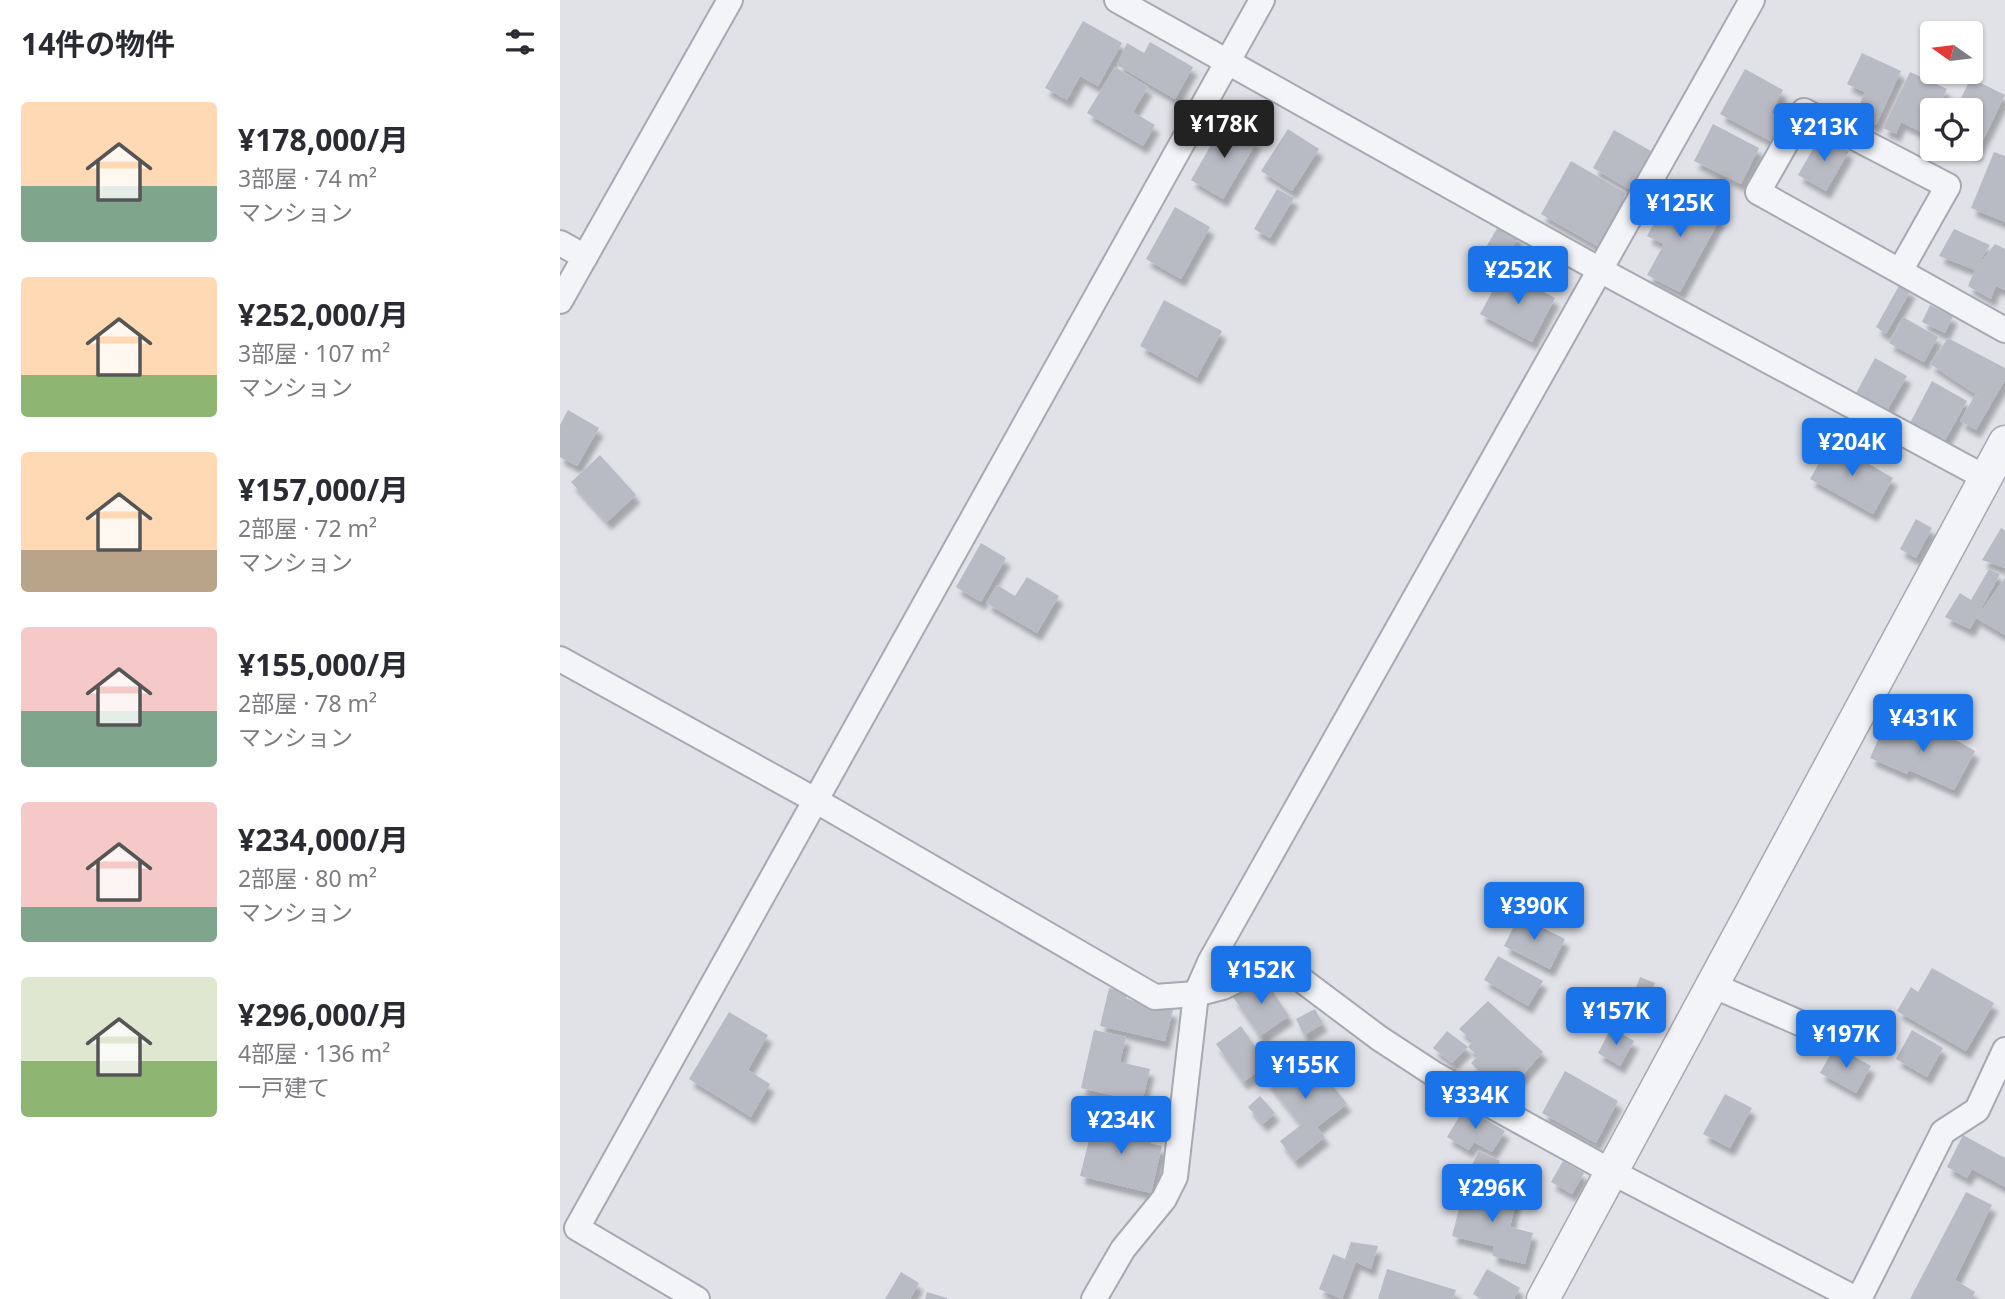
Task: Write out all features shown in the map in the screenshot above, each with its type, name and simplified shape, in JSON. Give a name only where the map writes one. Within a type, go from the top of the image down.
[{"type":"street","points":[[560,301],[730,0]]},
{"type":"street","points":[[697,1299],[568,1224],[815,800],[1262,0]]},
{"type":"street","points":[[1094,1299],[1123,1249],[1164,1199],[1175,1177],[1196,994],[1210,962],[1752,0]]},
{"type":"street","points":[[1129,3],[1227,62],[1600,270],[1986,478]]},
{"type":"street","points":[[1900,271],[1948,186],[1804,111],[1758,192],[2005,330]]},
{"type":"street","points":[[560,243],[585,257]]},
{"type":"street","points":[[1543,1299],[2004,447]]},
{"type":"street","points":[[560,659],[815,800],[1155,997],[1196,994],[1223,987],[1264,967],[1287,969],[1379,1038],[1434,1074],[1612,1172],[1858,1299],[1943,1132],[1977,1110],[2005,1050]]},
{"type":"street","points":[[1713,985],[1832,1037]]},
{"type":"building","points":[[1083,21],[1122,43],[1098,86],[1080,76],[1067,100],[1045,88]]},
{"type":"building","points":[[1150,42],[1193,67],[1175,99],[1117,65],[1127,43],[1144,53]]},
{"type":"building","points":[[1862,53],[1901,71],[1876,125],[1855,115],[1865,92],[1847,84]]},
{"type":"building","points":[[1115,67],[1148,87],[1133,112],[1155,125],[1143,146],[1087,113]]},
{"type":"building","points":[[1745,69],[1783,90],[1771,113],[1785,121],[1774,143],[1720,114]]},
{"type":"building","points":[[1910,72],[1920,77],[1920,84],[1936,84],[1947,89],[1943,98],[1920,98],[1920,132],[1901,122],[1896,134],[1883,128]]},
{"type":"building","points":[[1968,84],[1983,84],[2005,95],[1983,140],[1983,98],[1961,98]]},
{"type":"building","points":[[1224,122],[1257,141],[1223,199],[1191,180]]},
{"type":"building","points":[[1713,124],[1759,148],[1741,184],[1694,161]]},
{"type":"building","points":[[1288,129],[1319,149],[1292,191],[1261,171]]},
{"type":"building","points":[[1614,130],[1651,151],[1629,189],[1593,168]]},
{"type":"building","points":[[1821,135],[1849,151],[1826,191],[1798,175]]},
{"type":"building","points":[[1994,152],[2005,156],[2005,222],[1971,208]]},
{"type":"building","points":[[1571,161],[1626,193],[1597,246],[1541,214]]},
{"type":"building","points":[[1277,189],[1294,198],[1270,238],[1254,229]]},
{"type":"building","points":[[1672,190],[1721,217],[1680,292],[1647,275],[1664,244],[1647,236]]},
{"type":"building","points":[[1175,207],[1210,227],[1181,279],[1146,259]]},
{"type":"building","points":[[1499,225],[1519,236],[1495,277],[1475,266]]},
{"type":"building","points":[[1954,229],[1990,245],[1976,268],[1995,244],[2005,249],[2005,290],[1996,286],[1991,299],[1968,286],[1975,270],[1939,256]]},
{"type":"building","points":[[1504,270],[1555,298],[1532,342],[1480,314]]},
{"type":"building","points":[[1900,284],[1911,290],[1886,334],[1876,327]]},
{"type":"building","points":[[1164,300],[1222,331],[1197,377],[1140,346]]},
{"type":"building","points":[[1930,305],[1953,316],[1945,333],[1922,322]]},
{"type":"building","points":[[1903,317],[1938,337],[1924,362],[1889,343]]},
{"type":"building","points":[[1948,338],[2005,368],[2005,380],[1976,430],[1960,421],[1975,395],[1986,401],[1930,364]]},
{"type":"building","points":[[1875,358],[1907,376],[1886,412],[1855,395]]},
{"type":"building","points":[[1932,381],[1967,401],[1944,442],[1910,423]]},
{"type":"building","points":[[568,410],[599,428],[577,466],[560,457],[560,425]]},
{"type":"building","points":[[1831,442],[1893,478],[1873,514],[1810,479]]},
{"type":"building","points":[[600,455],[636,495],[607,522],[571,482]]},
{"type":"building","points":[[1916,519],[1932,528],[1916,558],[1900,549]]},
{"type":"building","points":[[2001,528],[2005,530],[2005,568],[1982,560]]},
{"type":"building","points":[[981,543],[1006,558],[981,602],[956,587]]},
{"type":"building","points":[[1989,569],[2000,574],[1970,629],[1945,617],[1960,593],[1971,600]]},
{"type":"building","points":[[1027,577],[1059,596],[1037,633],[986,603],[997,585],[1015,596]]},
{"type":"building","points":[[2005,578],[2005,635],[1976,618]]},
{"type":"building","points":[[1887,719],[1926,736],[1911,766],[1935,728],[1975,751],[1954,790],[1909,770],[1907,774],[1870,758]]},
{"type":"building","points":[[1519,916],[1565,939],[1550,969],[1504,946]]},
{"type":"building","points":[[1498,956],[1543,981],[1528,1006],[1484,980]]},
{"type":"building","points":[[1932,968],[1994,1003],[1966,1051],[1897,1011],[1911,987],[1918,992]]},
{"type":"building","points":[[1262,976],[1289,1016],[1260,1036],[1233,997]]},
{"type":"building","points":[[1640,977],[1655,983],[1645,1007],[1631,1001]]},
{"type":"building","points":[[1109,988],[1128,993],[1126,999],[1173,1010],[1165,1041],[1100,1026]]},
{"type":"building","points":[[1488,1001],[1543,1052],[1503,1097],[1471,1063],[1478,1056],[1468,1047],[1473,1041],[1459,1029]]},
{"type":"building","points":[[1315,1009],[1323,1024],[1304,1035],[1296,1019]]},
{"type":"building","points":[[729,1012],[768,1035],[748,1070],[770,1084],[751,1117],[689,1079]]},
{"type":"building","points":[[1241,1026],[1268,1065],[1243,1082],[1216,1044]]},
{"type":"building","points":[[1611,1028],[1634,1041],[1620,1066],[1598,1053]]},
{"type":"building","points":[[1094,1030],[1126,1037],[1120,1062],[1150,1069],[1142,1102],[1081,1088]]},
{"type":"building","points":[[1912,1030],[1943,1048],[1927,1077],[1896,1059]]},
{"type":"building","points":[[1447,1031],[1468,1047],[1452,1063],[1433,1048]]},
{"type":"building","points":[[1835,1046],[1871,1066],[1856,1093],[1820,1073]]},
{"type":"building","points":[[1304,1049],[1347,1104],[1317,1127],[1325,1137],[1295,1161],[1280,1141],[1301,1125],[1265,1079]]},
{"type":"building","points":[[1565,1071],[1618,1101],[1596,1143],[1542,1113]]},
{"type":"building","points":[[1725,1094],[1752,1108],[1730,1148],[1703,1134]]},
{"type":"building","points":[[1260,1096],[1275,1113],[1263,1124],[1248,1107]]},
{"type":"building","points":[[1465,1107],[1505,1131],[1492,1152],[1474,1142],[1469,1150],[1447,1137]]},
{"type":"building","points":[[1095,1116],[1147,1129],[1144,1142],[1162,1146],[1151,1193],[1080,1176]]},
{"type":"building","points":[[1963,1135],[2005,1158],[2005,1187],[1972,1169],[1967,1178],[1947,1167]]},
{"type":"building","points":[[1479,1151],[1500,1161],[1487,1188],[1466,1177]]},
{"type":"building","points":[[1563,1161],[1584,1173],[1572,1194],[1551,1182]]},
{"type":"building","points":[[1465,1185],[1517,1198],[1510,1227],[1533,1233],[1525,1264],[1493,1256],[1493,1246],[1452,1236]]},
{"type":"building","points":[[1966,1192],[1992,1205],[1955,1280],[1975,1292],[1971,1299],[1910,1299]]},
{"type":"building","points":[[1351,1242],[1378,1246],[1371,1269],[1356,1262],[1342,1299],[1319,1289],[1333,1254],[1345,1259]]},
{"type":"building","points":[[1387,1269],[1456,1290],[1453,1299],[1378,1299]]},
{"type":"building","points":[[1487,1269],[1520,1288],[1514,1299],[1481,1299],[1473,1294]]},
{"type":"building","points":[[901,1272],[919,1283],[910,1299],[885,1299]]},
{"type":"building","points":[[927,1292],[947,1298],[947,1299],[925,1299]]}]
